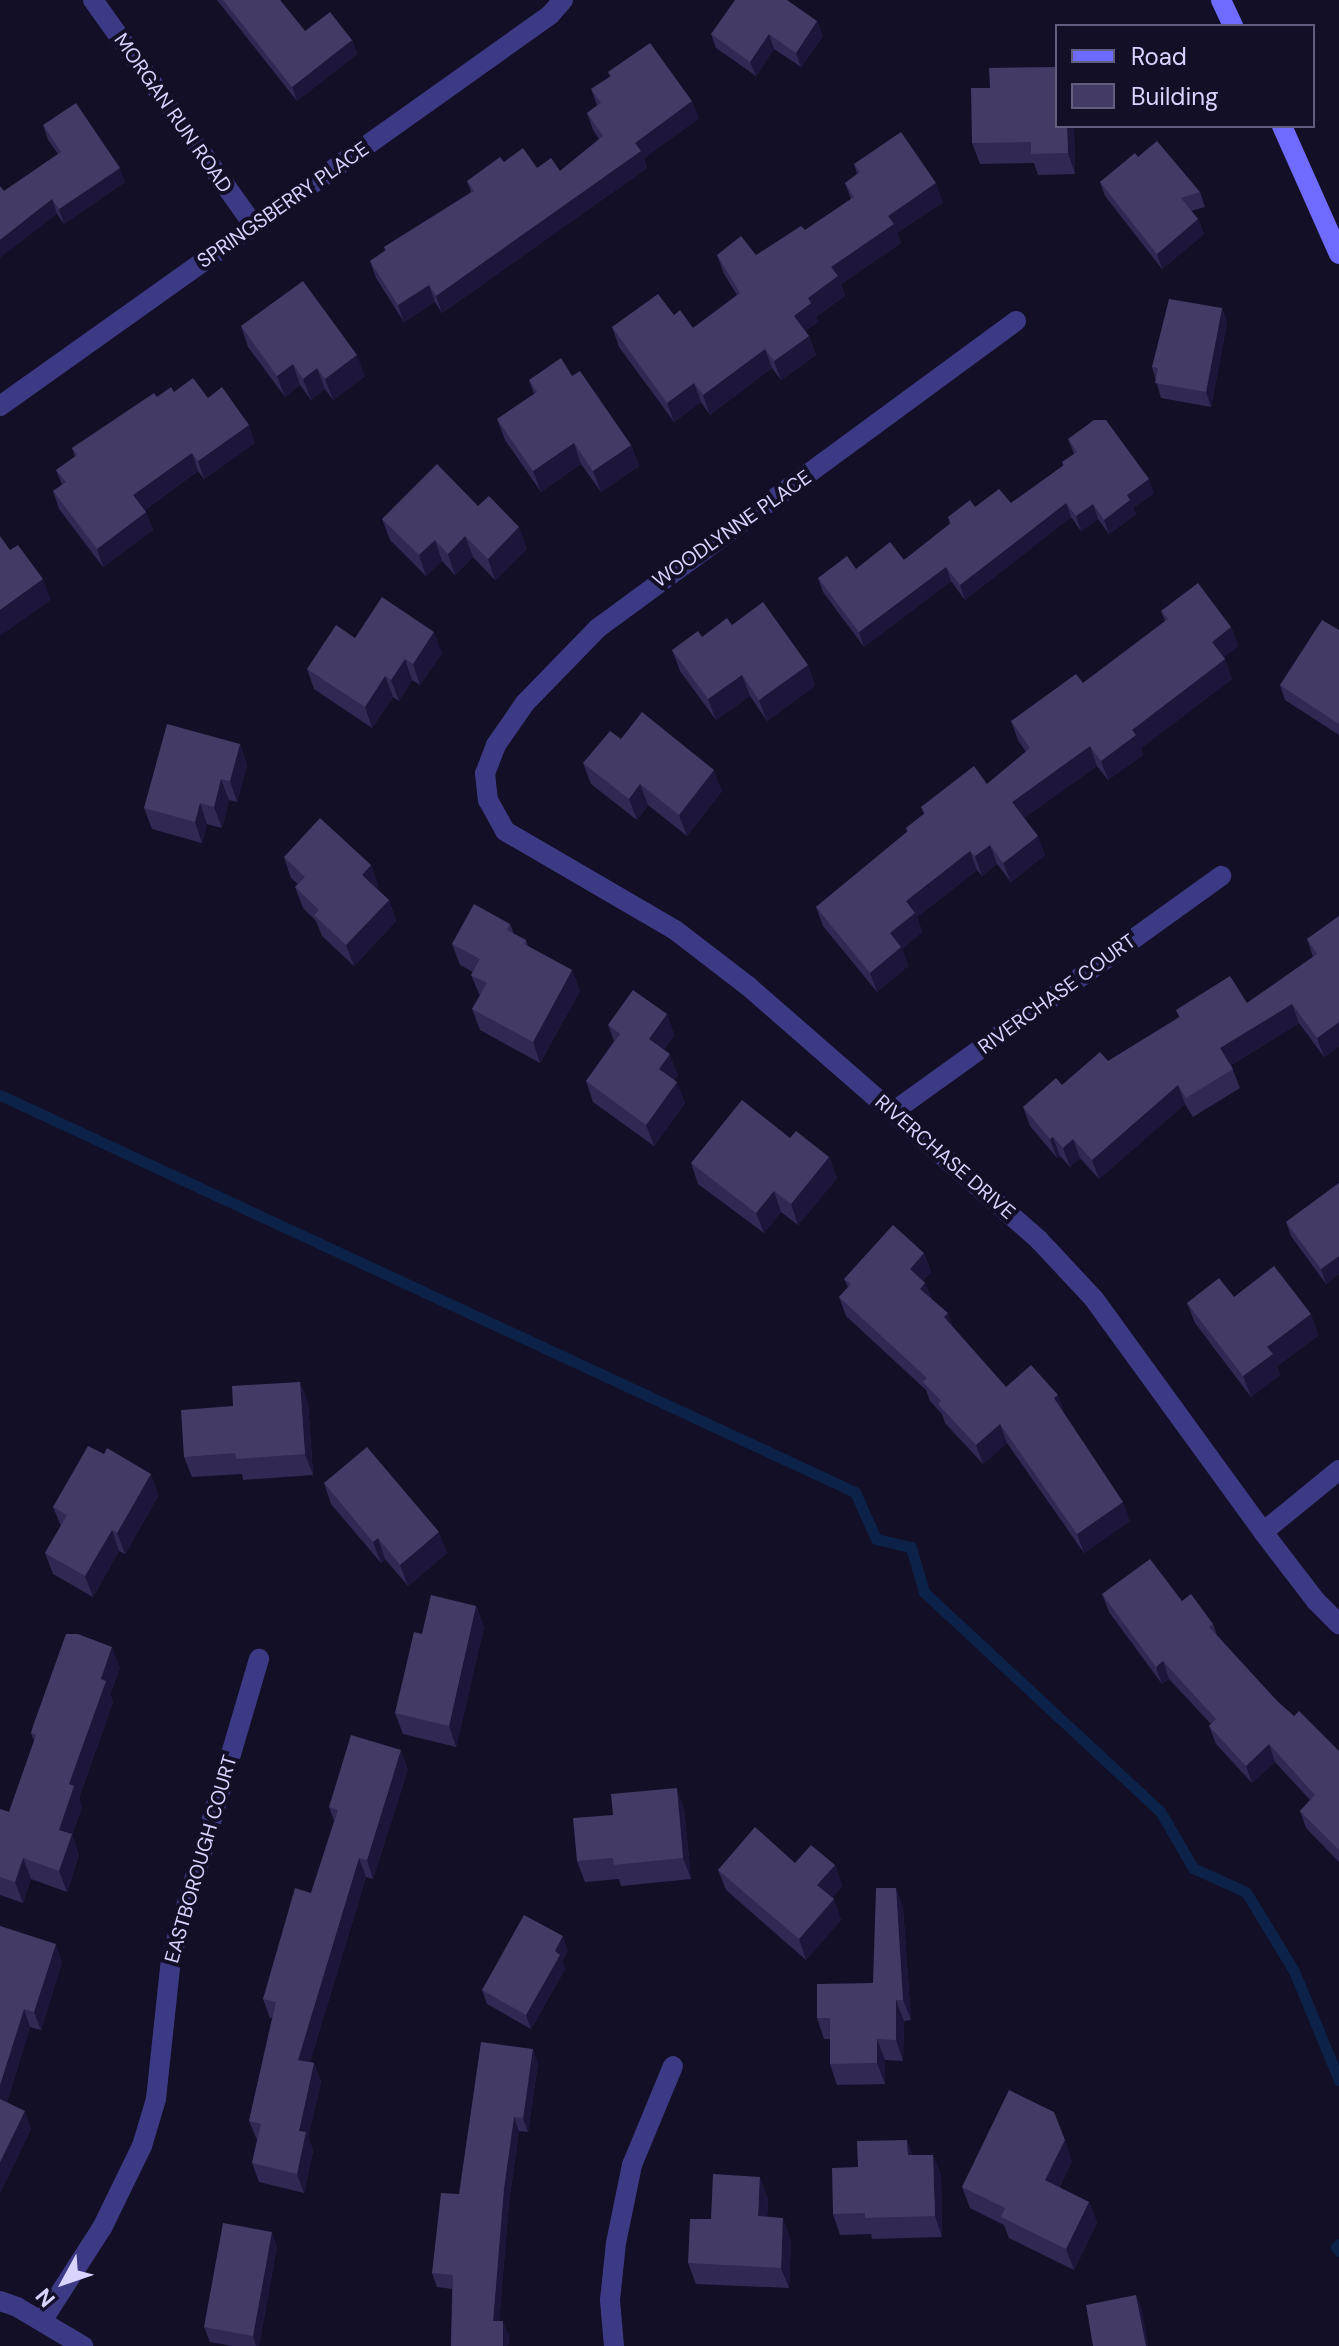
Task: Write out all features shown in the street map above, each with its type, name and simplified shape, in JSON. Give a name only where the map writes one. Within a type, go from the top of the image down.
[{"type":"main road","points":[[1221,0],[1232,24]]},
{"type":"main road","points":[[1283,128],[1339,254]]},
{"type":"street","name":"MORGAN RUN ROAD","points":[[93,0],[254,226]]},
{"type":"street","name":"SPRINGSBERRY PLACE","points":[[0,406],[538,24],[563,0]]},
{"type":"street","name":"WOODLYNNE PLACE","points":[[485,773],[496,745],[525,703],[598,628],[1016,321]]},
{"type":"street","name":"RIVERCHASE DRIVE","points":[[485,773],[488,800],[505,831],[675,930],[748,986],[1039,1240],[1094,1299],[1263,1532],[1316,1601],[1339,1624]]},
{"type":"street","name":"RIVERCHASE COURT","points":[[894,1111],[1221,876]]},
{"type":"street","points":[[1263,1532],[1339,1470]]},
{"type":"street","name":"EASTBOROUGH COURT","points":[[42,2321],[102,2228],[142,2146],[158,2087],[171,1958],[190,1884],[259,1659]]},
{"type":"street","points":[[614,2346],[610,2300],[618,2230],[632,2165],[673,2066]]},
{"type":"street","points":[[0,2301],[42,2321],[83,2346]]},
{"type":"building","points":[[223,0],[280,0],[305,31],[330,12],[352,40],[292,87]]},
{"type":"building","points":[[735,0],[787,0],[817,21],[796,53],[769,34],[750,62],[711,34]]},
{"type":"building","points":[[650,43],[692,101],[635,143],[641,151],[436,296],[429,285],[398,305],[370,261],[386,250],[384,247],[474,191],[467,181],[500,157],[504,162],[523,148],[537,168],[551,158],[560,171],[603,136],[587,113],[601,103],[591,89],[611,76],[608,72]]},
{"type":"building","points":[[1055,67],[1055,128],[1067,128],[1068,153],[1031,154],[1031,142],[972,143],[971,88],[990,88],[989,68]]},
{"type":"building","points":[[76,103],[120,168],[59,209],[52,199],[0,240],[0,186],[4,191],[61,152],[43,125]]},
{"type":"building","points":[[901,132],[936,183],[888,216],[894,224],[831,267],[838,276],[808,298],[811,303],[794,316],[809,336],[774,361],[765,349],[703,395],[694,383],[667,403],[612,327],[658,294],[674,315],[680,310],[693,328],[740,293],[717,255],[741,236],[756,255],[801,226],[805,230],[854,197],[845,183],[860,172],[854,164]]},
{"type":"building","points":[[1157,141],[1200,192],[1181,198],[1198,219],[1157,254],[1100,182],[1135,153],[1138,157]]},
{"type":"building","points":[[303,281],[357,355],[325,379],[317,368],[303,379],[293,364],[277,376],[241,326]]},
{"type":"building","points":[[1169,299],[1222,308],[1206,392],[1155,383],[1158,368],[1152,367]]},
{"type":"building","points":[[561,358],[572,376],[580,371],[631,445],[593,471],[574,443],[533,471],[497,419],[537,392],[529,380]]},
{"type":"building","points":[[193,378],[208,398],[222,387],[249,425],[198,461],[192,453],[133,495],[146,512],[97,549],[53,491],[66,482],[56,470],[77,455],[72,448],[154,393],[157,397],[171,387],[174,392]]},
{"type":"building","points":[[1094,420],[1106,420],[1149,479],[1127,495],[1130,500],[1104,520],[1093,504],[1076,516],[1066,503],[960,585],[946,567],[859,632],[818,578],[847,556],[856,569],[890,542],[904,560],[951,523],[948,517],[970,500],[975,507],[999,489],[1011,503],[1077,452],[1068,439]]},
{"type":"building","points":[[437,464],[478,506],[489,496],[519,527],[488,559],[465,536],[448,554],[435,540],[419,555],[382,519]]},
{"type":"building","points":[[0,536],[10,550],[18,545],[43,579],[0,610]]},
{"type":"building","points":[[1198,583],[1231,627],[1212,642],[1225,659],[1132,730],[1136,735],[1101,761],[1090,746],[1012,802],[1038,836],[1003,863],[990,845],[975,856],[970,851],[906,901],[915,913],[890,933],[901,947],[870,973],[816,907],[908,831],[906,828],[925,813],[921,807],[974,766],[987,784],[1030,748],[1011,721],[1076,674],[1083,683],[1168,619],[1161,611]]},
{"type":"building","points":[[382,597],[434,632],[413,664],[405,659],[391,680],[385,676],[365,707],[307,669],[336,625],[355,638]]},
{"type":"building","points":[[763,602],[808,665],[759,700],[742,675],[708,699],[672,650],[698,631],[702,637],[727,618],[732,625]]},
{"type":"building","points":[[1322,620],[1339,630],[1339,724],[1280,685]]},
{"type":"building","points":[[642,712],[714,770],[679,815],[640,784],[629,799],[583,763],[610,731],[621,739]]},
{"type":"building","points":[[167,724],[240,744],[230,781],[221,779],[214,807],[200,803],[195,822],[144,808]]},
{"type":"building","points":[[320,818],[371,865],[362,875],[389,900],[346,945],[314,915],[319,910],[295,887],[305,877],[284,857]]},
{"type":"building","points":[[474,904],[510,924],[507,930],[526,940],[524,944],[572,970],[533,1042],[472,1009],[487,983],[471,975],[480,959],[452,944]]},
{"type":"building","points":[[1339,916],[1339,1022],[1317,1038],[1292,1004],[1220,1048],[1233,1069],[1186,1098],[1178,1085],[1092,1160],[1073,1139],[1063,1148],[1053,1137],[1050,1139],[1023,1107],[1056,1078],[1062,1085],[1100,1052],[1108,1061],[1180,1017],[1176,1010],[1230,976],[1247,1003],[1317,954],[1307,939]]},
{"type":"building","points":[[633,990],[667,1014],[649,1039],[670,1054],[659,1069],[677,1082],[646,1125],[586,1081],[620,1034],[608,1025]]},
{"type":"building","points":[[742,1100],[790,1138],[796,1131],[829,1157],[791,1204],[774,1191],[756,1213],[691,1163]]},
{"type":"building","points":[[1339,1183],[1339,1256],[1321,1269],[1286,1222]]},
{"type":"building","points":[[893,1225],[924,1253],[910,1269],[925,1283],[920,1289],[948,1313],[944,1317],[1006,1387],[1031,1365],[1058,1395],[1054,1398],[1123,1502],[1077,1534],[1000,1424],[976,1445],[938,1404],[941,1401],[923,1382],[927,1378],[839,1297],[851,1284],[844,1279]]},
{"type":"building","points":[[1274,1266],[1311,1314],[1267,1347],[1273,1354],[1243,1376],[1187,1303],[1219,1278],[1234,1297]]},
{"type":"building","points":[[300,1382],[305,1454],[236,1459],[235,1453],[184,1457],[181,1410],[233,1406],[232,1386]]},
{"type":"building","points":[[88,1446],[104,1454],[107,1448],[151,1474],[117,1533],[112,1530],[85,1576],[45,1553],[67,1515],[53,1507]]},
{"type":"building","points":[[367,1447],[439,1532],[400,1565],[378,1538],[373,1542],[324,1483]]},
{"type":"building","points":[[1150,1559],[1182,1601],[1191,1594],[1213,1624],[1209,1627],[1278,1702],[1294,1716],[1299,1711],[1339,1751],[1339,1850],[1300,1811],[1315,1795],[1269,1744],[1246,1766],[1209,1726],[1216,1719],[1163,1661],[1156,1667],[1102,1594]]},
{"type":"building","points":[[431,1595],[476,1606],[449,1726],[395,1713],[414,1632],[422,1634]]},
{"type":"building","points":[[66,1634],[78,1634],[112,1647],[101,1679],[106,1681],[69,1784],[74,1786],[59,1830],[72,1834],[59,1871],[23,1858],[15,1882],[0,1877],[0,1809],[9,1812],[36,1735],[31,1733],[33,1726]]},
{"type":"building","points":[[351,1735],[401,1750],[367,1860],[359,1858],[298,2060],[314,2063],[299,2131],[306,2132],[297,2174],[252,2163],[261,2124],[249,2121],[276,2002],[263,1999],[295,1888],[311,1893],[338,1810],[329,1807]]},
{"type":"building","points":[[677,1788],[683,1858],[614,1865],[613,1858],[577,1861],[573,1818],[613,1815],[611,1794]]},
{"type":"building","points":[[755,1827],[795,1863],[811,1845],[835,1865],[817,1885],[834,1899],[799,1939],[718,1870]]},
{"type":"building","points":[[876,1888],[896,1888],[903,2000],[896,2000],[896,2040],[877,2039],[877,2063],[830,2064],[830,2018],[817,2018],[817,1984],[873,1983]]},
{"type":"building","points":[[524,1915],[563,1936],[555,1951],[560,1955],[526,2015],[482,1990]]},
{"type":"building","points":[[0,1926],[56,1944],[34,2012],[24,2009],[0,2085]]},
{"type":"building","points":[[481,2042],[533,2049],[523,2118],[514,2117],[504,2188],[493,2321],[503,2321],[503,2346],[451,2346],[453,2275],[432,2273],[441,2193],[459,2194]]},
{"type":"building","points":[[1009,2090],[1054,2112],[1065,2140],[1045,2180],[1089,2202],[1066,2249],[1001,2217],[1005,2208],[962,2187]]},
{"type":"building","points":[[0,2099],[25,2111],[0,2162]]},
{"type":"building","points":[[907,2140],[908,2155],[933,2155],[935,2216],[865,2218],[865,2213],[833,2214],[832,2168],[858,2167],[857,2141]]},
{"type":"building","points":[[713,2174],[760,2177],[758,2216],[783,2218],[781,2268],[688,2263],[690,2219],[711,2219]]},
{"type":"building","points":[[223,2223],[272,2232],[253,2336],[204,2327]]},
{"type":"building","points":[[1136,2295],[1146,2346],[1093,2346],[1086,2305]]},
{"type":"waterway","points":[[0,1095],[855,1492],[876,1539],[911,1547],[924,1592],[1160,1811],[1193,1868],[1246,1892],[1294,1971],[1339,2080]]},
{"type":"waterway","points":[[1339,2244],[1336,2247],[1339,2251]]}]
